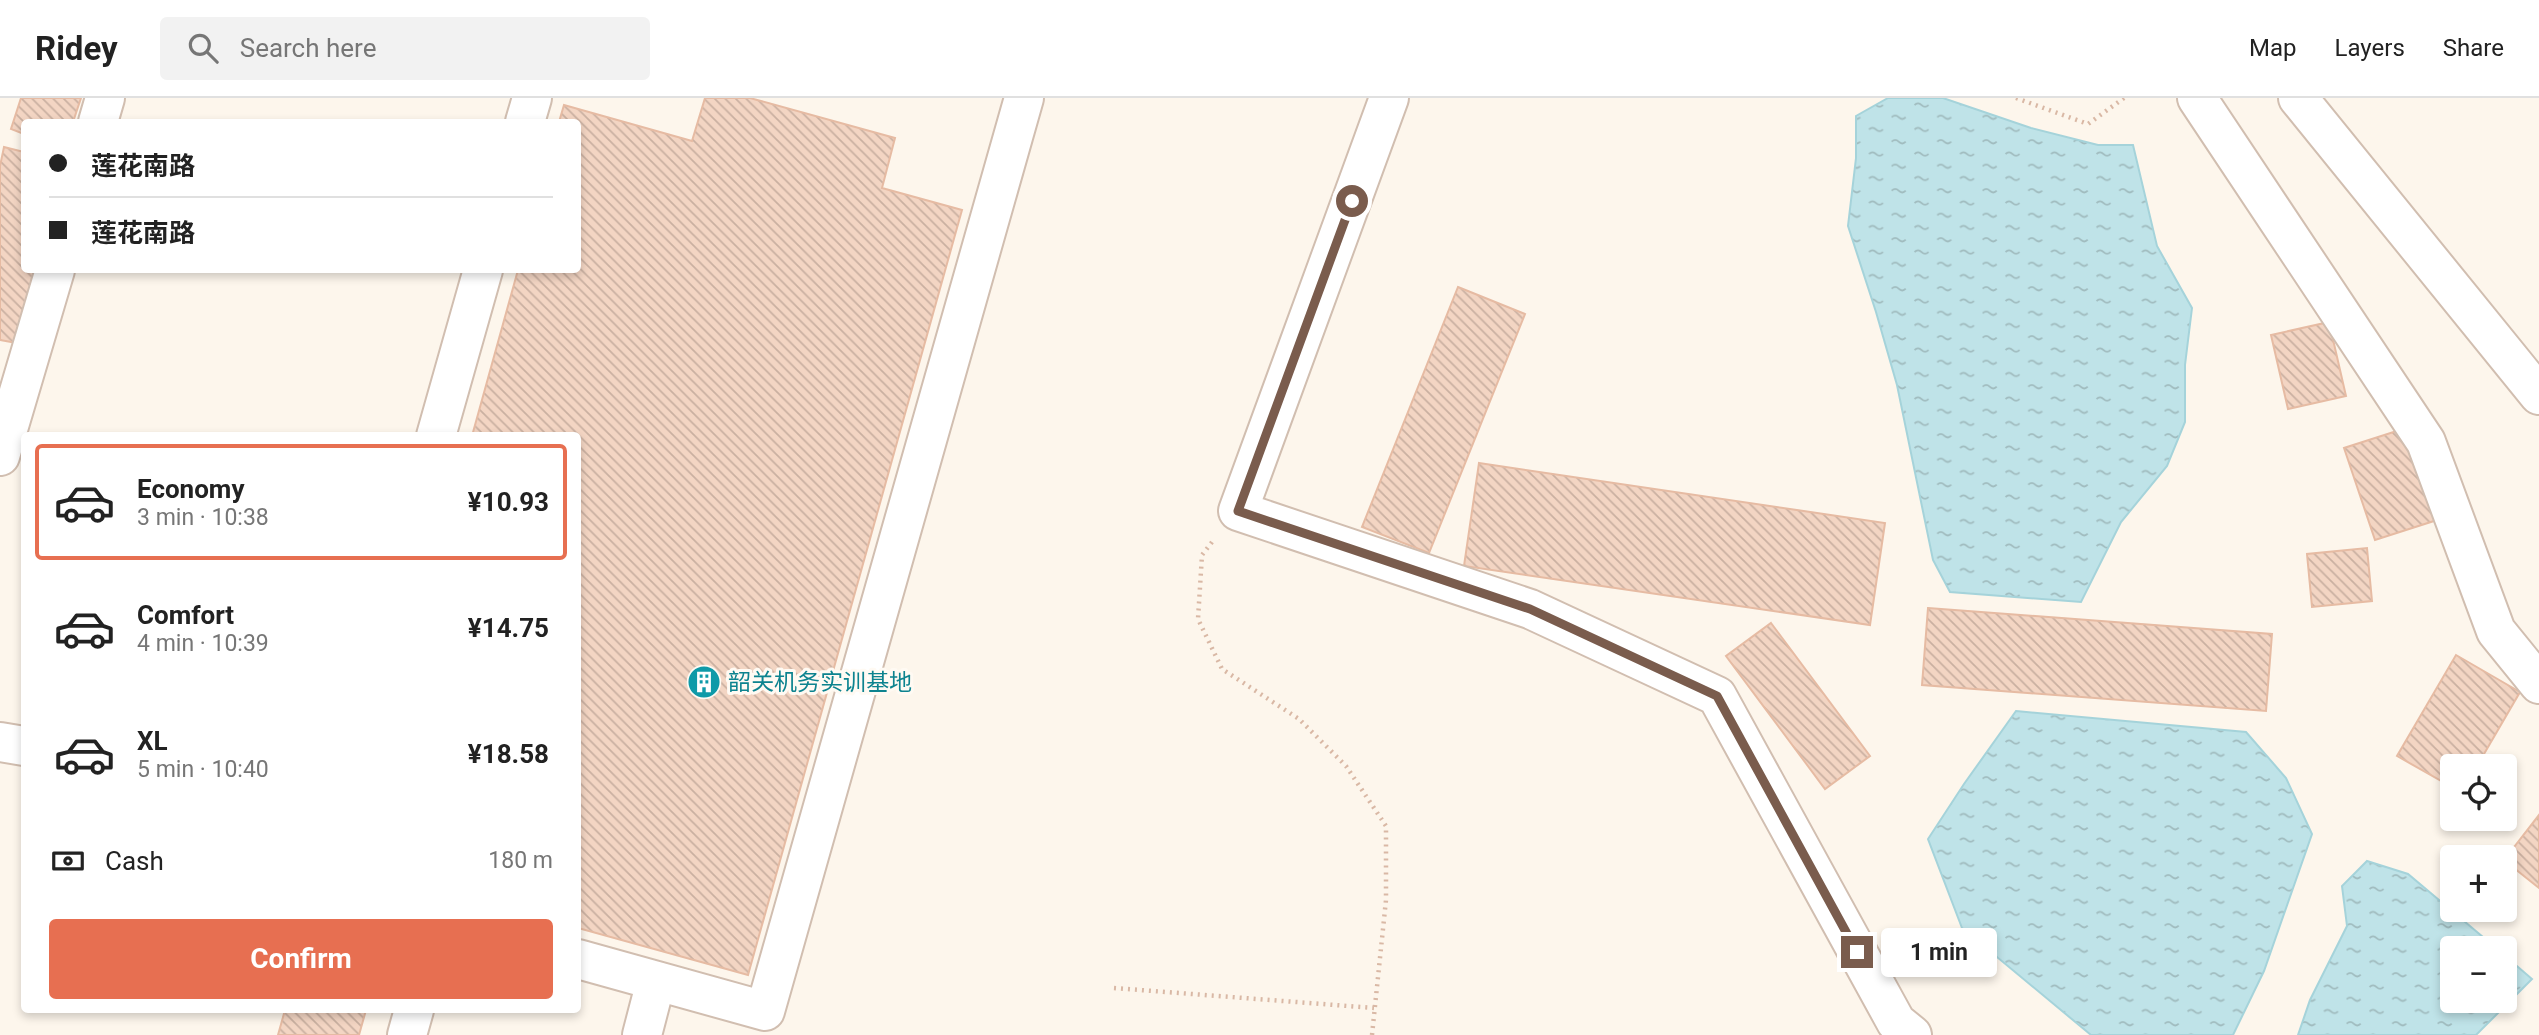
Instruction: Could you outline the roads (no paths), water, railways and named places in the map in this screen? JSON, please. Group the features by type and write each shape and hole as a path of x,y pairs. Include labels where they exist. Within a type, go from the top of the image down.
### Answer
{"street":[{"path":"99,119 105,98"},
{"path":"526,119 532,98"},
{"path":"581,960 765,1012 1024,98"},
{"path":"1389,98 1238,511 1530,609 1717,696 1896,1022 1912,1035"},
{"path":"2197,98 2426,442 2496,631 2539,684"},
{"path":"2298,98 2539,395"},
{"path":"0,456 54,273"},
{"path":"437,432 482,273"},
{"path":"0,742 21,746"},
{"path":"642,1035 656,981"},
{"path":"407,1035 413,1013"}],"water":[{"path":"1888,98 1943,98 2031,128 2098,145 2133,145 2157,246 2192,308 2185,365 2185,422 2167,466 2121,522 2081,602 1950,592 1933,560 1897,385 1848,226 1856,158 1856,116"},
{"path":"2016,711 2246,732 2286,778 2312,834 2264,971 2233,1035 2091,1035 1962,928 1928,839"},
{"path":"2367,861 2408,874 2440,901 2440,922 2465,922 2482,936 2440,936 2440,1013 2498,1013 2476,1035 2298,1035 2310,1000 2347,926 2342,886"},
{"path":"2517,966 2532,979 2517,994"}],"place":[{"name":"韶关机务实训基地","path":"704,682"}]}
